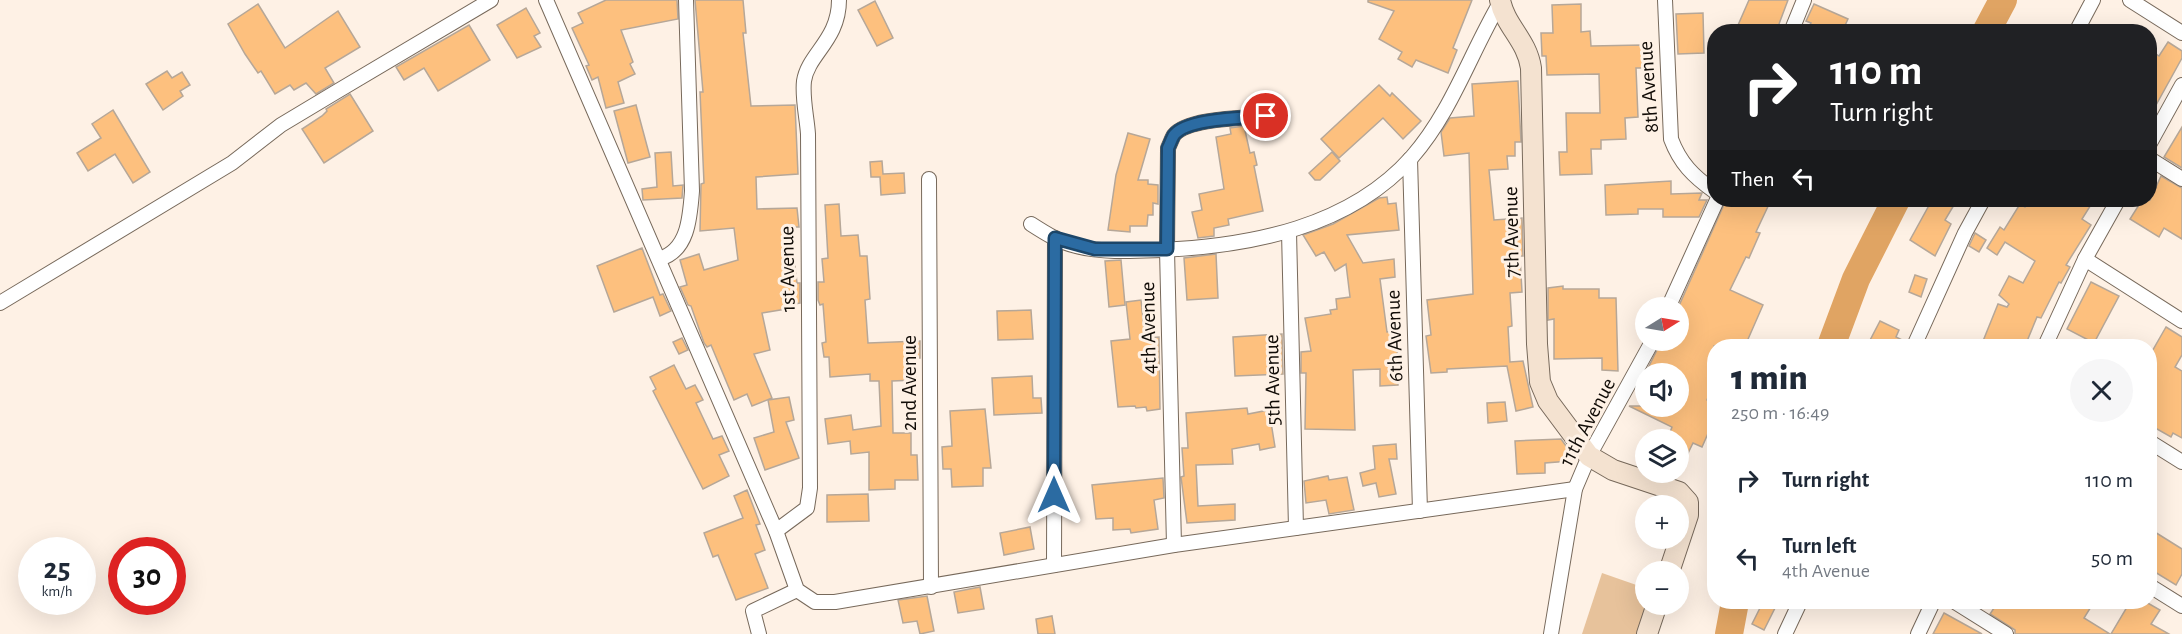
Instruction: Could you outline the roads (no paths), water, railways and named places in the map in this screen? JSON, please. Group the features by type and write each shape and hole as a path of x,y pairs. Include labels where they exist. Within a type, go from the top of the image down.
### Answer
{"street":[{"path":"0,303 232,163 281,125 491,0"},
{"path":"546,0 776,531 797,590 815,602 835,602 931,587 1174,545 1575,489"},
{"path":"659,259 672,255 681,243 689,220 692,192 686,0"},
{"name":"1st Avenue","path":"776,531 807,508 810,488 808,134 804,81 808,69 828,42 839,15 839,0"},
{"name":"8th Avenue","path":"1665,0 1671,139 1678,158 1693,177 1707,186"},
{"path":"1794,24 1804,0"},
{"path":"2080,24 2093,0"},
{"path":"2130,0 2182,33"},
{"path":"1031,224 1055,238 1095,249 1217,246 1289,232 1362,199 1410,159 1428,137 1464,77 1486,27 1500,2"},
{"name":"7th Avenue","path":"1500,2 1526,47 1532,69 1537,344 1540,382 1548,401 1589,456"},
{"path":"2157,130 2182,85"},
{"name":"4th Avenue","path":"1174,545 1167,249 1168,148 1175,134 1185,127 1204,122 1266,116"},
{"name":"6th Avenue","path":"1410,159 1420,511"},
{"path":"2157,163 2182,179"},
{"name":"2nd Avenue","path":"929,179 931,587"},
{"path":"1673,297 1714,207"},
{"path":"1917,339 1979,207"},
{"path":"2048,339 2085,259 2114,207"},
{"name":"5th Avenue","path":"1289,232 1296,528"},
{"path":"1054,565 1055,238"},
{"path":"2085,259 2182,321"},
{"name":"11th Avenue","path":"1551,634 1575,489 1589,456 1647,351"},
{"path":"2157,446 2182,462"},
{"path":"1589,456 1613,470 1679,492 1688,502 1688,515 1673,561"},
{"path":"759,634 753,611 797,590"},
{"path":"2157,590 2182,606"},
{"path":"1785,634 1797,609"},
{"path":"1918,634 1930,609"},
{"path":"1966,609 2006,634"},
{"path":"1647,634 1654,615"}],"waterway":[{"path":"1990,24 2003,0"},
{"path":"1834,339 1856,279 1892,207"},
{"path":"1729,634 1734,609"}]}
